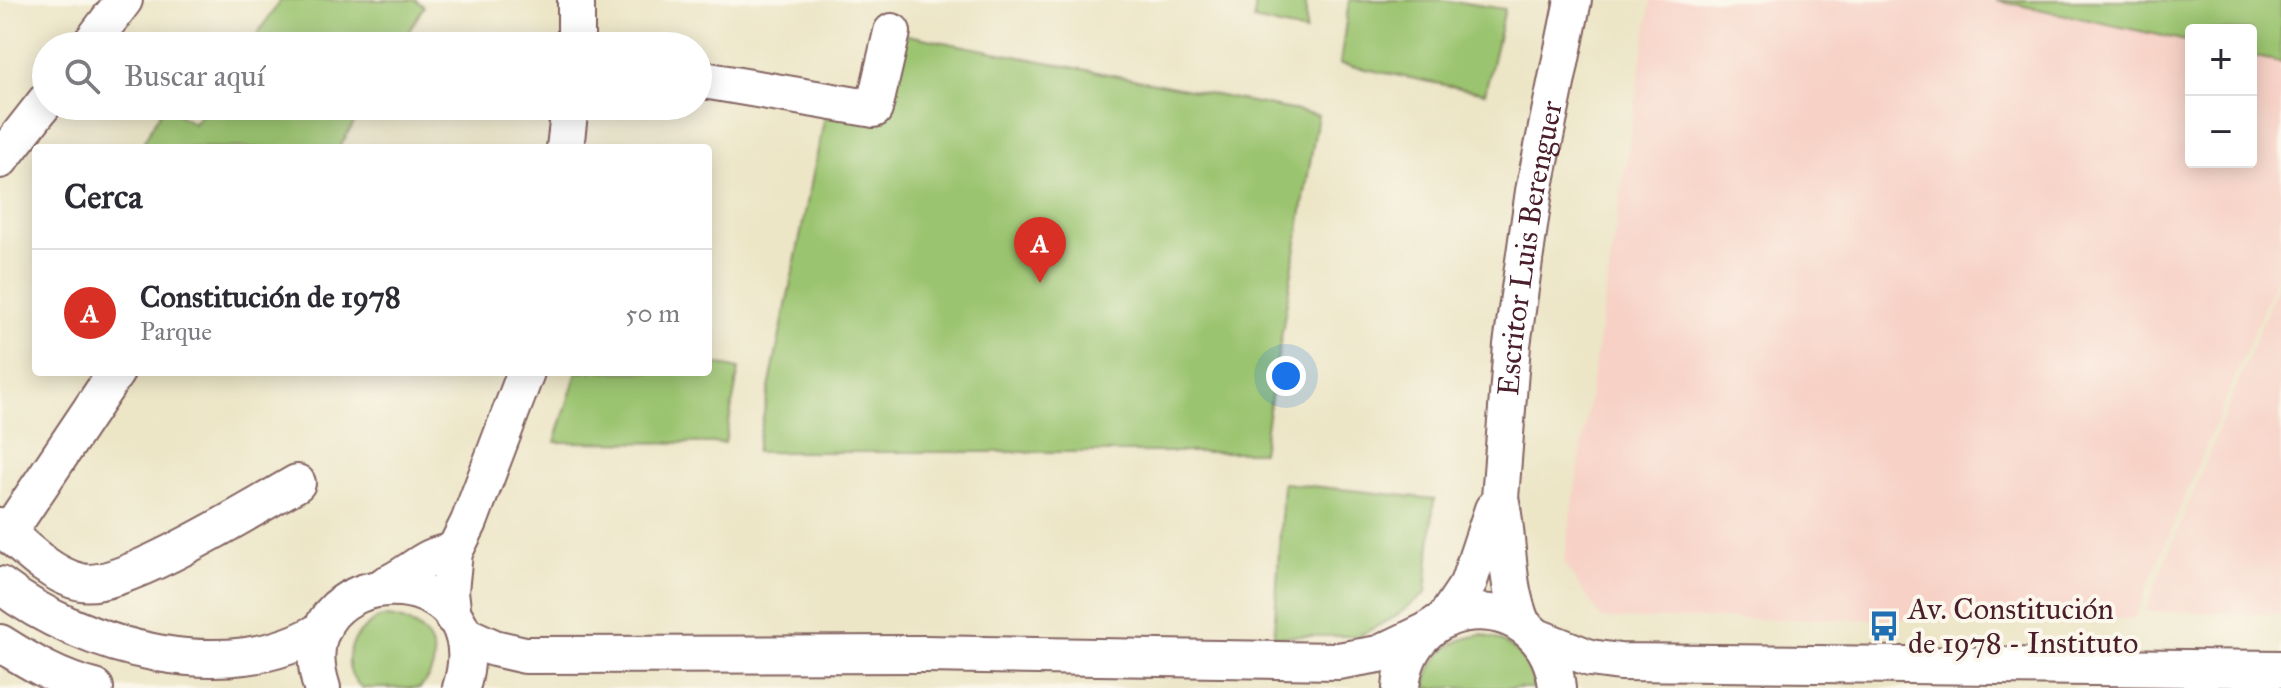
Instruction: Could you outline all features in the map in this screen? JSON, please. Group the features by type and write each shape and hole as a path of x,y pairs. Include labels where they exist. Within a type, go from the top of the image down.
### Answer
{"street":[{"path":"100,32 124,0"},
{"path":"576,0 576,32"},
{"name":"Escritor Luis Berenguer","path":"1557,688 1549,654 1529,630 1507,575 1505,518 1500,498 1512,345 1534,191 1573,0"},
{"path":"712,81 874,109 892,32"},
{"path":"0,160 32,119"},
{"path":"565,144 568,120"},
{"path":"113,376 4,530 54,570 82,583 116,577 153,562 297,483"},
{"path":"461,688 467,653 450,604 454,552 469,522 524,376"},
{"name":"Escritor Luis Berenguer","path":"1401,688 1405,665 1468,584 1489,517 1500,498"},
{"path":"0,585 67,627 113,647 165,659 226,662 273,655 303,644 323,629 348,599 401,579 435,553 454,552"},
{"path":"385,585 423,592 440,602 458,625 494,648 525,655 924,654 1338,661 1379,654 1463,613 1483,611 1503,615 1590,658 1620,662 2281,669"},
{"path":"322,688 317,667 323,629"},
{"path":"0,643 27,676 95,688"}],"shaded area":[{"path":"1651,0 1996,0 2185,41 2185,168 2257,168 2257,57 2281,62 2281,267 2134,619 1602,619 1564,563"},
{"path":"2281,276 2281,614 2145,611"}],"green space":[{"path":"281,0 415,0 424,6 408,32 259,32"},
{"path":"1256,0 1306,0 1306,32 1254,20"},
{"path":"1349,0 1444,0 1505,9 1485,93 1340,64"},
{"path":"1996,0 2281,0 2281,62 2257,57 2257,24 2185,24 2185,41"},
{"path":"892,32 1318,115 1262,452 756,452 828,101 874,109"},
{"path":"156,120 187,120 194,124 197,120 356,120 341,144 142,144"},
{"path":"712,363 739,369 725,443 555,442 576,376 712,376"},
{"path":"1283,483 1434,499 1426,593 1396,616 1359,636 1274,636"},
{"path":"381,617 409,623 428,639 434,662 420,688 362,688 354,678 349,658 351,648 362,630"},
{"path":"1482,635 1502,641 1517,652 1528,667 1534,688 1425,688 1432,667 1443,651 1460,640"}],"place":[{"name":"Constitución de 1978","path":"1040,283"},
{"name":"Av. Constitución de 1978 - Instituto","path":"1884,626"}]}
